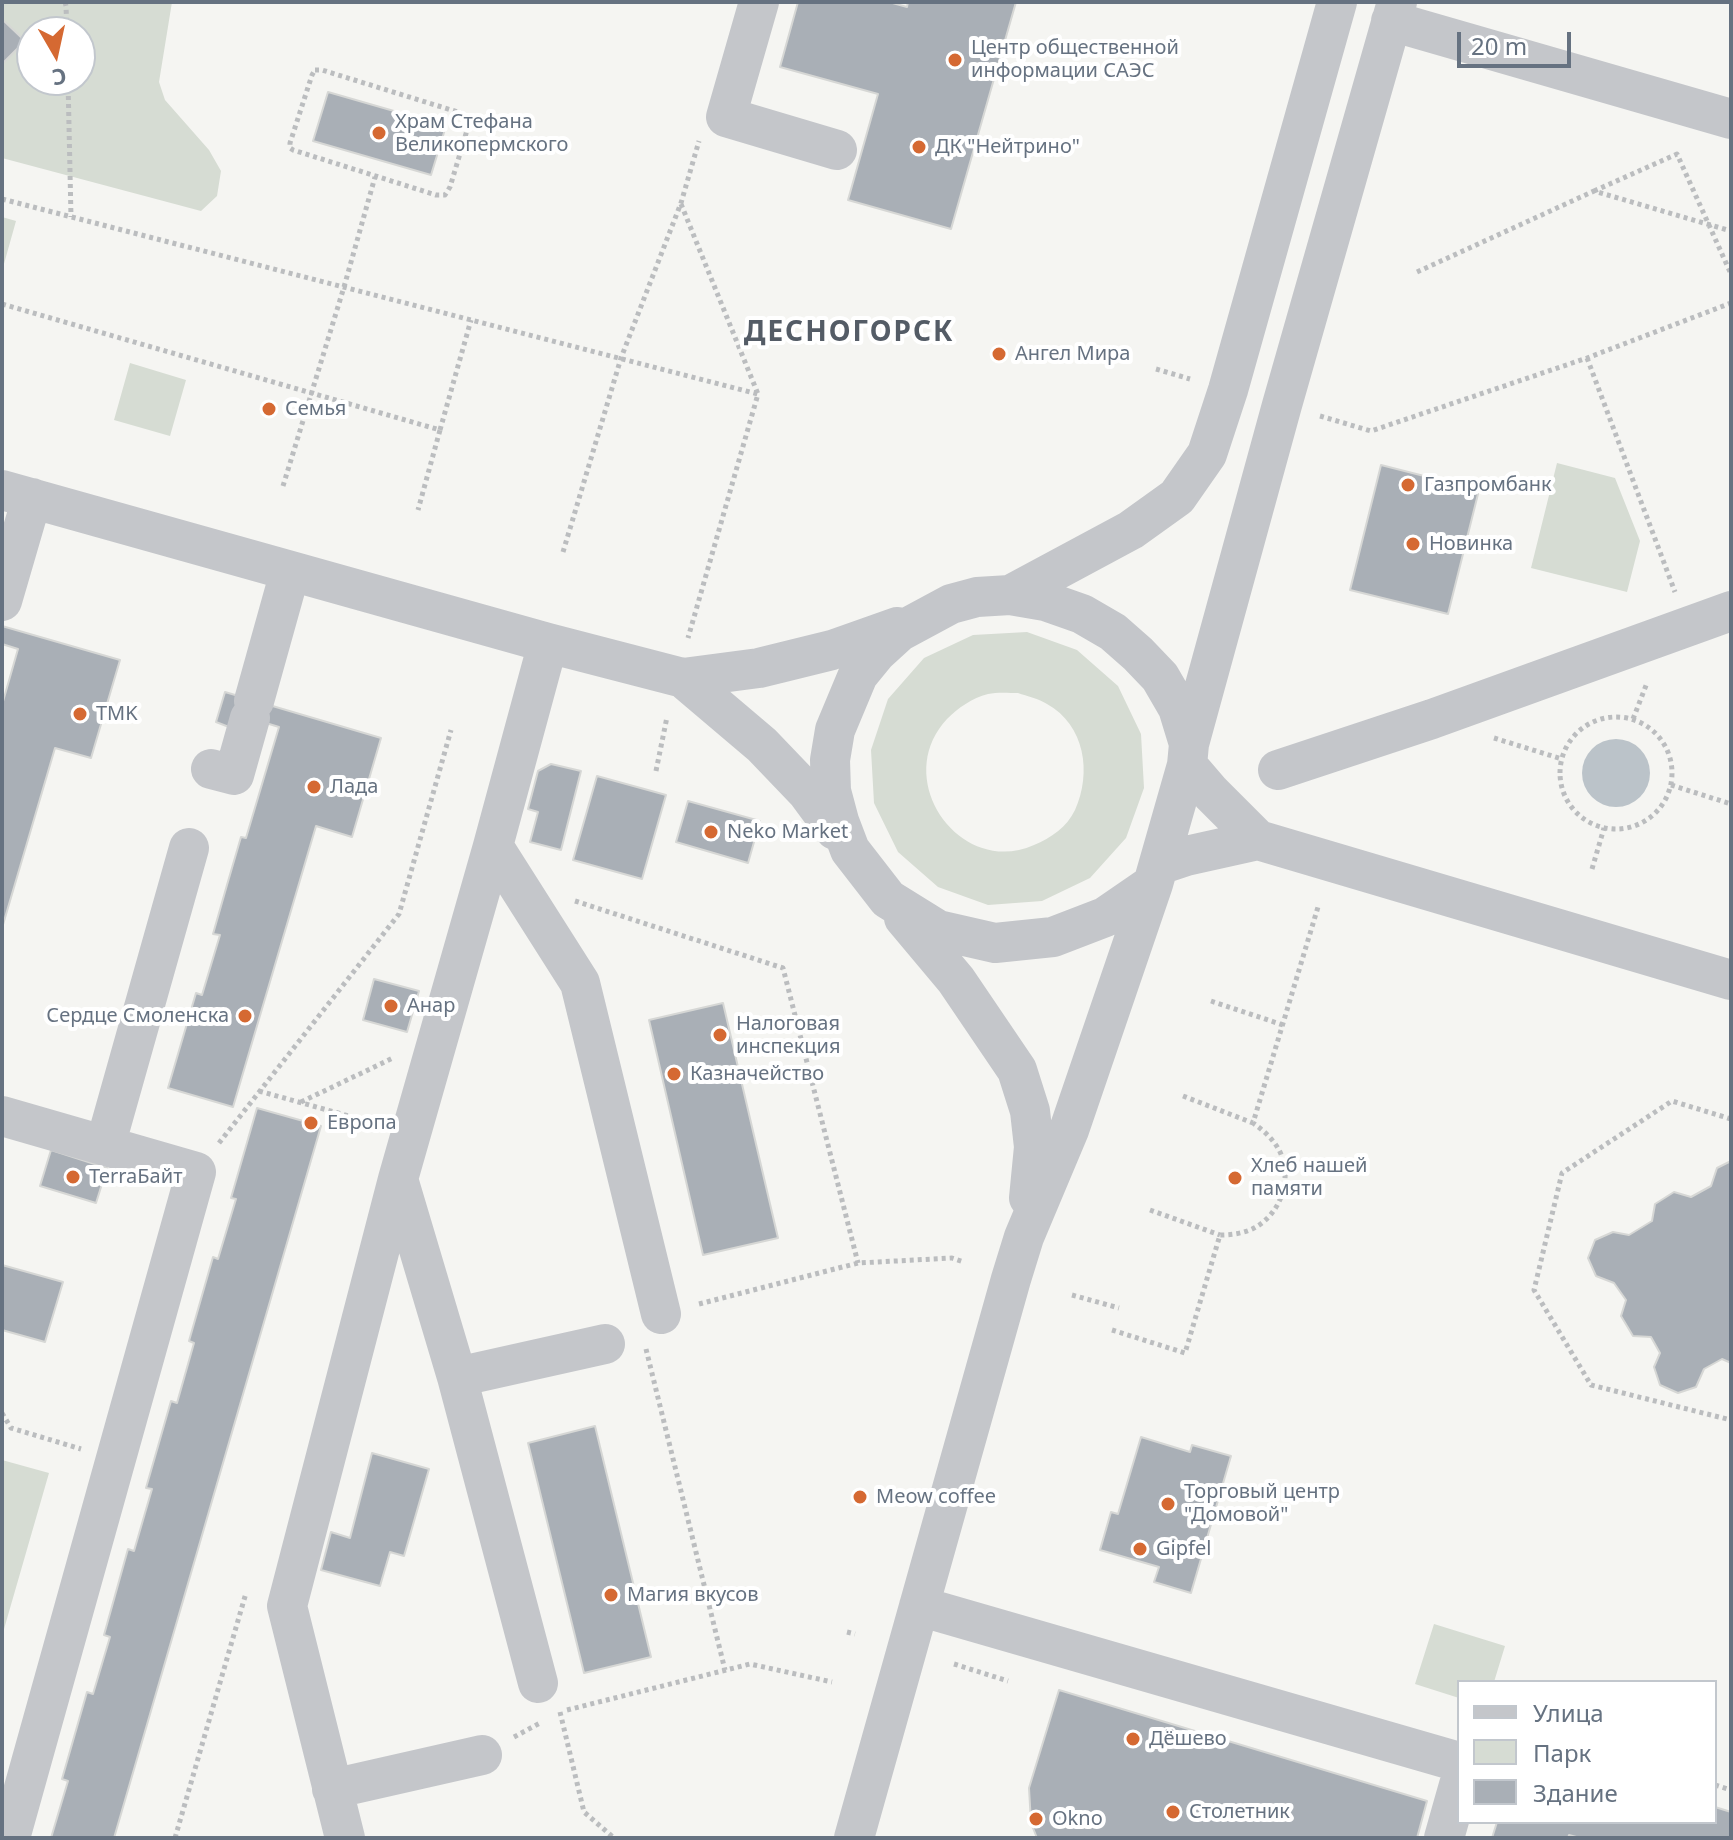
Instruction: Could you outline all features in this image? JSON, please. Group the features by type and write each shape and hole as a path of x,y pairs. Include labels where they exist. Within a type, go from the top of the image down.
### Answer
{"street":[{"path":"759,2 726,117 837,150"},
{"path":"1010,595 1131,530 1154,514 1177,497 1207,454 1228,390 1337,2"},
{"path":"854,1838 1024,1237 1069,1130 1156,874 1286,390 1394,12 1731,119"},
{"path":"2,601 17,494 548,643 680,674 759,668 832,650 977,597 1010,595 1045,601 1082,614 1113,632 1160,677 1178,708 1188,754 1211,793 1258,840 1731,980"},
{"path":"211,769 234,775 290,572"},
{"path":"1278,770 1432,719 1731,611"},
{"path":"850,850 831,791 830,760 835,730 858,675 899,632 923,617"},
{"path":"345,1838 287,1606 398,1179 548,643"},
{"path":"680,674 762,745 807,792 888,899 956,980 1017,1070 1030,1111 1034,1147 1024,1237"},
{"path":"888,899 938,930 995,943 1053,937 1105,917 1156,874 1186,856 1258,840"},
{"path":"493,846 580,983 661,1314"},
{"path":"105,1146 189,848"},
{"path":"2,1116 196,1172 10,1838"},
{"path":"398,1179 549,1697"},
{"path":"457,1377 605,1344"},
{"path":"919,1606 1457,1761"},
{"path":"332,1789 482,1755"},
{"path":"1444,1838 1457,1792"}],"path":[{"path":"315,70 461,113 468,118 468,127 445,195 375,177 290,148 315,70"},
{"path":"68,96 71,217"},
{"path":"563,552 621,358 681,203 702,131"},
{"path":"1417,272 1677,154 1731,274"},
{"path":"283,486 375,177"},
{"path":"1594,191 1731,231"},
{"path":"2,199 758,394"},
{"path":"656,771 758,394 681,203"},
{"path":"1317,415 1371,431 1587,358 1731,303"},
{"path":"2,304 440,430"},
{"path":"418,510 471,320"},
{"path":"1587,358 1687,626"},
{"path":"1156,369 1194,380"},
{"path":"1610,717 1633,719 1651,729 1665,745 1672,764 1671,785 1658,811 1647,821 1618,829 1604,828 1583,819 1568,802 1560,781 1562,759 1572,739 1589,724 1610,717"},
{"path":"196,1172 399,914 451,730"},
{"path":"1671,785 1731,804"},
{"path":"1592,869 1604,828"},
{"path":"516,883 783,968 858,1263"},
{"path":"1253,1123 1318,907"},
{"path":"1211,1001 1283,1025"},
{"path":"300,1103 439,1037"},
{"path":"259,1091 411,1133"},
{"path":"1150,1210 1220,1235 1232,1235 1256,1227 1273,1213 1283,1194 1285,1176 1280,1151 1265,1132 1253,1123 1183,1096"},
{"path":"1731,1119 1672,1101 1562,1173 1534,1290 1591,1385 1731,1420"},
{"path":"1112,1330 1185,1353 1220,1235"},
{"path":"725,1670 640,1326 661,1314 858,1263 952,1258 964,1262"},
{"path":"1072,1295 1119,1308"},
{"path":"2,1413 11,1428 116,1459"},
{"path":"847,1632 855,1634"},
{"path":"482,1755 549,1697 750,1664 832,1682"},
{"path":"954,1664 1008,1681"},
{"path":"549,1697 584,1812 614,1838"}],"green space":[{"path":"2,2 172,2 159,82 165,100 209,150 221,171 217,196 201,211 2,158"},
{"path":"2,217 16,221 2,271"},
{"path":"130,363 186,380 170,436 114,420"},
{"path":"1557,463 1615,478 1640,541 1627,592 1531,568"},
{"path":"1027,632 1077,650 1118,686 1141,734 1144,788 1126,838 1090,878 1042,901 988,905 938,887 898,852 874,803 871,750 888,699 924,658 973,635","holes":["992,693 1018,693 1047,704 1070,724 1082,751 1083,781 1075,810 1068,822 1034,845 1007,852 982,848 959,836 942,817 930,794 926,769 931,743 947,719 961,707"]},
{"path":"2,1460 49,1473 2,1636"},
{"path":"1434,1624 1505,1646 1495,1680 1457,1680 1457,1697 1415,1684"}],"shaded area":[{"path":"1616,739 1640,749 1650,773 1640,797 1616,807 1592,797 1582,773 1592,749"}],"building":[{"name":"ДК \"Нейтрино\"","path":"798,2 889,2 907,7 908,2 1016,2 951,229 848,200 878,94 780,67"},
{"path":"2,19 16,32 16,50 2,64"},
{"name":"Храм Стефана Великопермского","path":"328,92 446,126 431,175 313,141"},
{"name":"Новинка","path":"1381,465 1479,490 1448,614 1350,590"},
{"path":"2,626 120,660 91,758 55,748 2,928 2,705 18,649 2,644"},
{"path":"225,692 381,738 352,837 316,826 233,1107 168,1088 196,993 202,995 220,935 213,934 227,885 241,837 246,838 279,727 233,713 229,727 216,722"},
{"path":"551,764 581,771 561,850 530,842 538,812 528,809 538,771"},
{"path":"597,776 666,795 642,879 573,860"},
{"path":"688,801 760,821 748,863 676,842"},
{"name":"Анар","path":"374,979 419,991 407,1032 363,1020"},
{"path":"723,1003 778,1238 703,1255 649,1020"},
{"path":"257,1108 321,1126 114,1838 51,1838 68,1781 62,1779 87,1692 93,1694 110,1637 104,1635 128,1549 134,1551 152,1489 146,1488 171,1401 177,1403 194,1343 189,1341 213,1257 218,1259 236,1199 231,1198"},
{"name":"TerraБайт","path":"51,1150 107,1168 96,1203 40,1186"},
{"path":"1731,1161 1731,1363 1722,1359 1704,1369 1696,1387 1678,1393 1660,1385 1654,1367 1660,1353 1651,1337 1633,1336 1621,1316 1626,1300 1614,1283 1596,1276 1588,1258 1595,1240 1613,1232 1629,1235 1652,1221 1655,1204 1674,1192 1691,1197 1711,1186 1717,1168"},
{"path":"2,1265 63,1282 45,1342 2,1330"},
{"path":"595,1426 651,1657 584,1673 528,1443"},
{"path":"1141,1437 1190,1452 1192,1445 1231,1456 1191,1593 1154,1582 1159,1567 1100,1550 1111,1512 1118,1514"},
{"path":"372,1453 429,1469 404,1556 390,1552 380,1586 321,1570 331,1532 350,1538"},
{"name":"Дёшево","path":"1059,1690 1427,1801 1417,1838 1037,1838 1031,1823 1029,1788"},
{"path":"1717,1808 1731,1812 1731,1838 1580,1838 1569,1835 1568,1838 1492,1838 1496,1824 1717,1824"}],"place":[{"name":"Центр общественной информации САЭС","path":"955,60"},
{"name":"Храм Стефана Великопермского","path":"379,133"},
{"name":"ДК \"Нейтрино\"","path":"919,147"},
{"name":"Ангел Мира","path":"999,354"},
{"name":"Семья","path":"269,409"},
{"name":"Газпромбанк","path":"1408,485"},
{"name":"Новинка","path":"1413,544"},
{"name":"TMK","path":"80,714"},
{"name":"Лада","path":"314,787"},
{"name":"Neko Market","path":"711,832"},
{"name":"Анар","path":"391,1006"},
{"name":"Сердце Смоленска","path":"245,1016"},
{"name":"Налоговая инспекция","path":"720,1035"},
{"name":"Казначейство","path":"674,1074"},
{"name":"Европа","path":"311,1123"},
{"name":"TerraБайт","path":"73,1177"},
{"name":"Хлеб нашей памяти","path":"1235,1178"},
{"name":"Meow coffee","path":"860,1497"},
{"name":"Торговый центр \"Домовой\"","path":"1168,1504"},
{"name":"Gipfel","path":"1140,1549"},
{"name":"Магия вкусов","path":"611,1595"},
{"name":"Дёшево","path":"1133,1739"},
{"name":"Столетник","path":"1173,1812"},
{"name":"Okno","path":"1036,1819"}],"district":[{"name":"ДЕСНОГОРСК","path":"849,333"}]}
